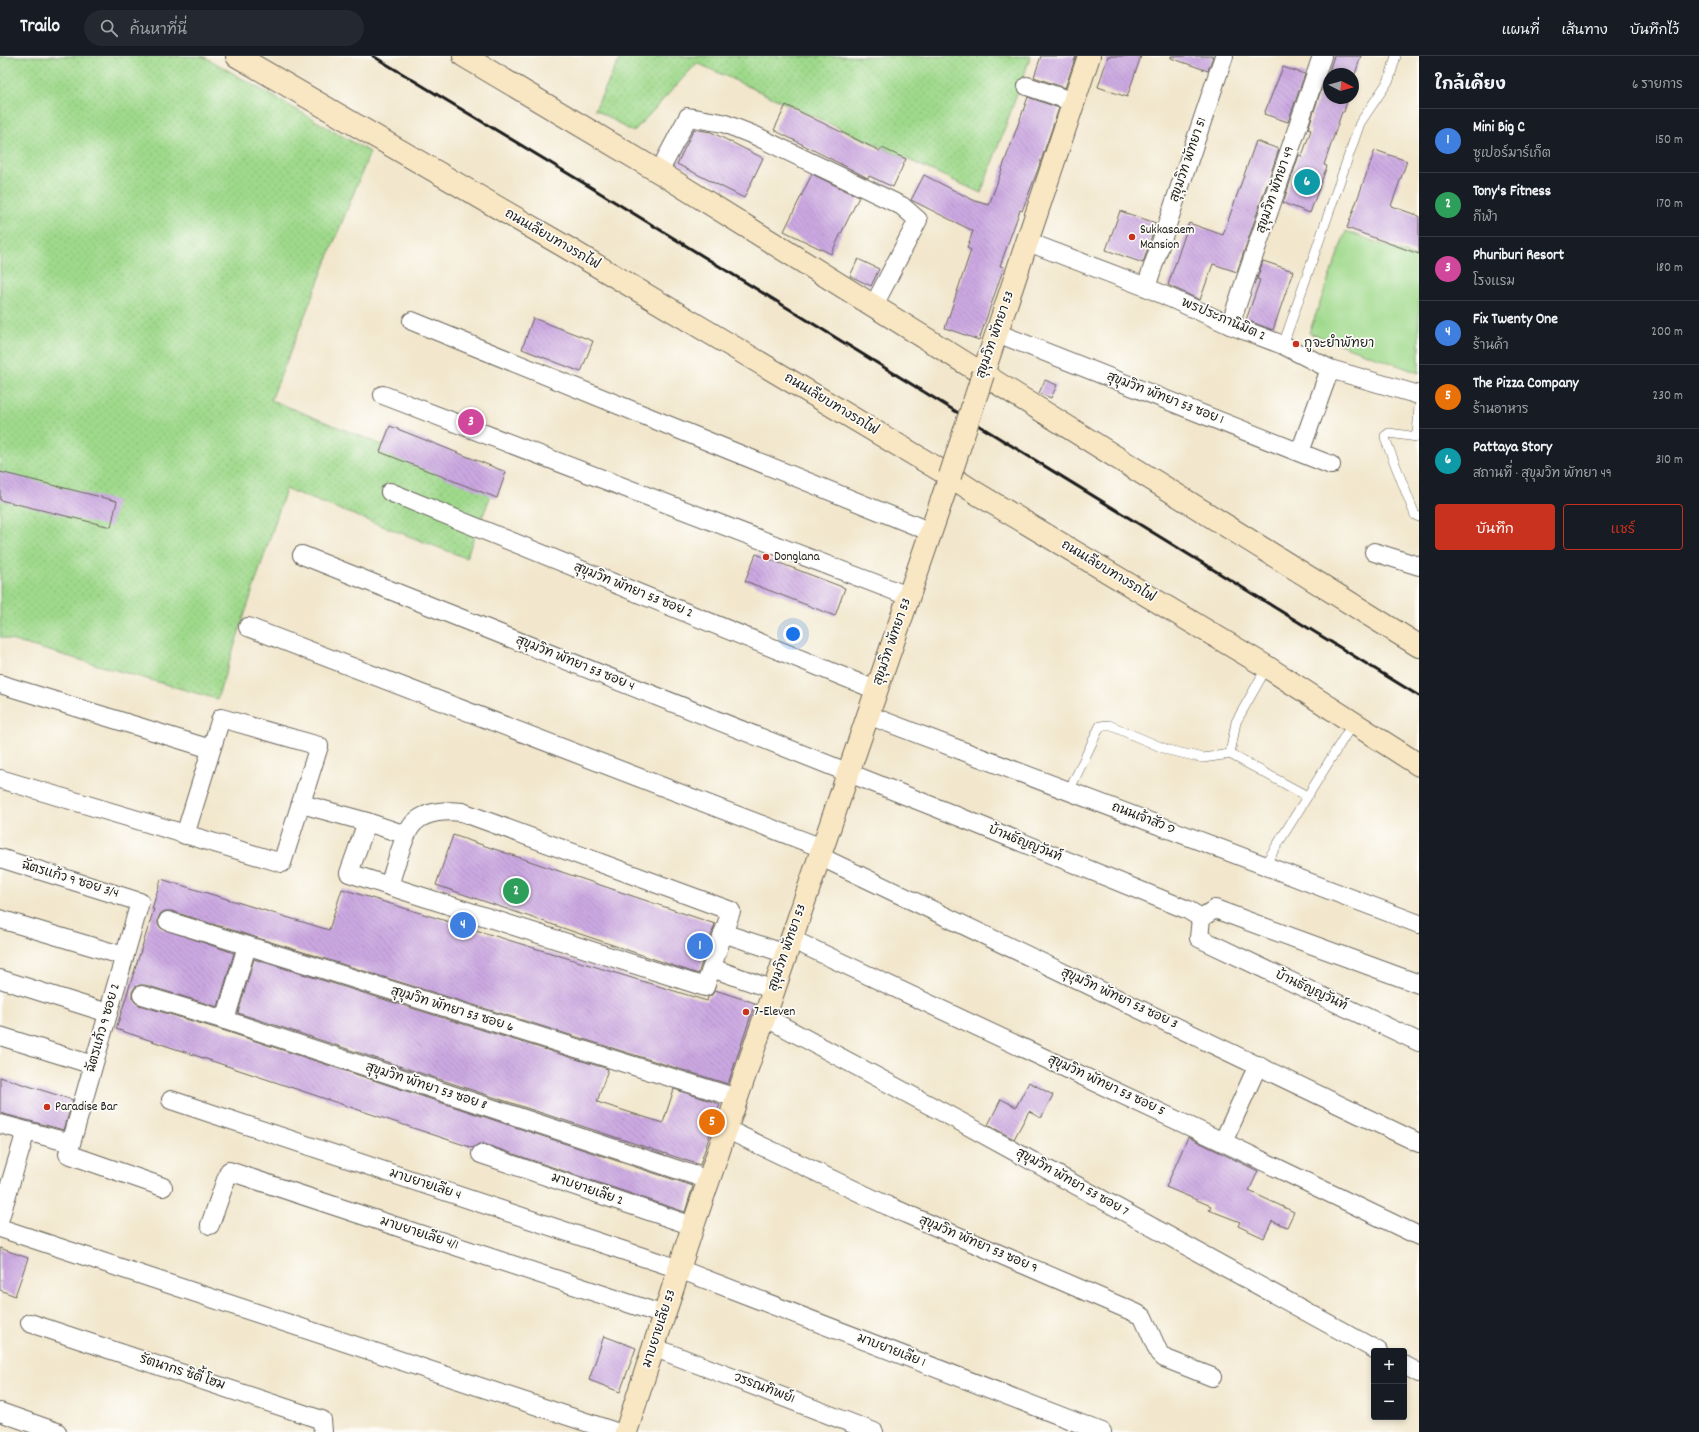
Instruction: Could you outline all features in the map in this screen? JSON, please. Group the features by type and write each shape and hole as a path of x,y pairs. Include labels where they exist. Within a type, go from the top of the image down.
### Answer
{"street":[{"name":"ถนนเลียบทางรถไฟ","path":"237,56 564,246 950,476 1267,667 1419,765"},
{"path":"464,56 659,172 873,307 1419,646"},
{"name":"สุขุมวิท พัทยา 53","path":"693,1226 950,476 982,374 1028,242 1089,56"},
{"name":"สุขุมวิท พัทยา 51","path":"1146,286 1224,56"},
{"name":"สุขุมวิท พัทยา 49","path":"1230,325 1322,56"},
{"path":"1027,86 1074,102"},
{"path":"659,172 688,117 723,123 756,136 902,206 918,220 873,307"},
{"name":"พรประภานิมิต 2","path":"1028,242 1146,286 1230,325 1283,345 1330,369 1419,395"},
{"path":"412,321 930,532"},
{"name":"สุขุมวิท พัทยา 53 ซอย 1","path":"997,333 1331,465"},
{"path":"1300,452 1330,369"},
{"path":"383,394 908,596"},
{"name":"สุขุมวิท พัทยา 53 ซอย 2","path":"390,492 876,690"},
{"path":"1374,552 1419,566"},
{"name":"สุขุมวิท พัทยา 53 ซอย 4","path":"302,555 848,773"},
{"name":"สุขุมวิท พัทยา 53 ซอย 3","path":"248,627 821,852 1419,1143"},
{"path":"0,684 211,749"},
{"name":"ถนนเจ้าสัว ๑","path":"868,714 1419,924"},
{"path":"0,779 185,835 282,863 302,804 319,746 222,718 185,835"},
{"name":"บ้านธัญญวันท์","path":"848,773 1180,907 1201,918 1199,938 1419,1042"},
{"path":"302,804 367,822 406,835"},
{"path":"367,822 349,873 389,886 705,987 731,911 462,812 447,810 430,814 414,822 406,835 389,886"},
{"name":"ฉัตรแก้ว 9 ซอย 3/4","path":"0,858 140,902"},
{"name":"ฉัตรแก้ว 9 ซอย 2","path":"69,1149 140,902"},
{"path":"1201,918 1215,909 1419,984"},
{"path":"0,919 124,956"},
{"name":"สุขุมวิท พัทยา 53 ซอย 6","path":"168,921 737,1098"},
{"name":"สุขุมวิท พัทยา 53 ซอย 5","path":"723,933 789,946 1223,1142 1419,1236"},
{"path":"225,1020 247,946"},
{"path":"712,968 774,990"},
{"path":"0,979 108,1013"},
{"name":"สุขุมวิท พัทยา 53 ซอย 8","path":"142,995 225,1020 709,1180"},
{"name":"สุขุมวิท พัทยา 53 ซอย 7","path":"765,1017 961,1122 1373,1348"},
{"path":"0,1036 93,1065"},
{"path":"1223,1142 1258,1065"},
{"name":"มาบยายเลีย 4","path":"171,1100 679,1270"},
{"path":"0,1124 26,1131 163,1187"},
{"name":"สุขุมวิท พัทยา 53 ซอย 9","path":"726,1129 888,1206 1136,1313 1143,1317 1160,1353 1164,1358 1212,1377"},
{"path":"0,1218 26,1131"},
{"name":"มาบยายเลีย 2","path":"481,1154 693,1226"},
{"name":"มาบยายเลีย 4/1","path":"210,1225 229,1171 664,1315"},
{"name":"มาบยายเลีย 53","path":"626,1432 693,1226"},
{"path":"0,1228 616,1432"},
{"name":"มาบยายเลีย 1","path":"679,1270 1102,1432"},
{"name":"รัตนากร ซิตี้ โฮม","path":"30,1323 322,1420 323,1432"},
{"name":"วรรณทิพย์1","path":"653,1349 666,1352 874,1432"},
{"path":"1407,1367 1419,1373"},
{"path":"0,1412 57,1432"}],"lane":[{"path":"1283,345 1360,123 1388,80 1396,56"},
{"path":"1419,406 1418,437 1389,433 1385,436 1415,515 1419,517"},
{"path":"1230,754 1236,722 1246,701 1267,667"},
{"path":"1264,866 1353,723"},
{"path":"1069,791 1100,726 1109,725 1168,750 1203,758 1230,754 1307,796"}],"green space":[{"path":"0,56 203,56 370,152 271,400 493,490 466,558 286,489 217,699 0,637"},
{"path":"621,56 1031,56 981,193 697,63 633,132 595,109"},
{"path":"1346,231 1419,258 1419,373 1309,333"}],"building":[{"path":"1041,56 1076,56 1065,88 1034,77"},
{"path":"1108,56 1141,56 1127,97 1098,87"},
{"path":"1171,56 1213,56 1208,71 1171,58"},
{"path":"1334,56 1361,56 1357,68 1330,68"},
{"path":"1283,67 1305,74 1288,122 1264,114"},
{"path":"1323,84 1323,104 1346,104 1344,112 1342,112 1324,165 1327,166 1310,213 1283,203 1299,155 1302,156 1311,130 1308,129"},
{"path":"1028,97 1059,108 1037,172 1022,211 1020,210 1000,266 1004,267 979,340 945,328 971,250 967,248 973,231 911,200 924,175 975,201 989,205"},
{"path":"786,105 880,151 882,148 906,159 893,187 869,176 868,178 774,130"},
{"path":"694,129 711,132 763,158 744,198 677,164"},
{"path":"1256,141 1279,149 1237,272 1213,264 1200,300 1168,285 1189,223 1223,235"},
{"path":"1375,150 1407,161 1391,206 1419,216 1419,254 1347,228"},
{"path":"812,174 859,197 831,254 784,231"},
{"name":"Sukkasaem Mansion","path":"1120,211 1156,223 1143,263 1106,250"},
{"path":"858,259 879,269 871,286 850,276"},
{"path":"1263,261 1293,271 1273,330 1246,320 1260,280 1257,279"},
{"path":"533,318 593,341 581,372 522,349"},
{"path":"1045,380 1057,385 1051,398 1039,393"},
{"path":"390,426 506,472 497,498 380,452"},
{"path":"0,472 117,501 111,527 0,500"},
{"path":"756,554 845,588 835,616 745,581"},
{"path":"453,835 715,924 698,974 436,885"},
{"path":"161,879 329,930 342,889 707,1001 708,997 712,995 715,990 755,1003 728,1084 171,911 161,913 158,918 158,924 161,928 234,953 218,1007 145,985 135,987 132,992 132,998 139,1005 222,1030 693,1186 685,1212 484,1144 479,1144 473,1148 116,1029 154,909 152,909"},
{"path":"254,959 608,1069 597,1102 663,1123 674,1089 720,1104 700,1165 238,1013"},
{"path":"0,1077 73,1100 64,1130 0,1113"},
{"path":"1029,1082 1053,1095 1041,1118 1029,1111 1014,1139 988,1125 1001,1099 1016,1107"},
{"path":"1188,1137 1258,1171 1249,1191 1294,1212 1287,1227 1272,1221 1264,1238 1238,1226 1240,1222 1209,1210 1211,1206 1166,1187"},
{"path":"0,1248 28,1258 15,1296 0,1290"},
{"path":"604,1336 636,1348 620,1392 589,1380"}],"railway":[{"path":"373,56 592,188 1419,696"}],"place":[{"name":"Pattaya Story","path":"1307,182"},
{"name":"Sukkasaem Mansion","path":"1132,237"},
{"name":"กูจะยำพัทยา","path":"1296,344"},
{"name":"Phuriburi Resort","path":"471,422"},
{"name":"Donglana","path":"766,557"},
{"name":"Tony's Fitness","path":"516,891"},
{"name":"Fix Twenty One","path":"463,925"},
{"name":"Mini Big C","path":"700,946"},
{"name":"7-Eleven","path":"746,1012"},
{"name":"Paradise Bar","path":"47,1107"},
{"name":"The Pizza Company","path":"712,1122"}]}
